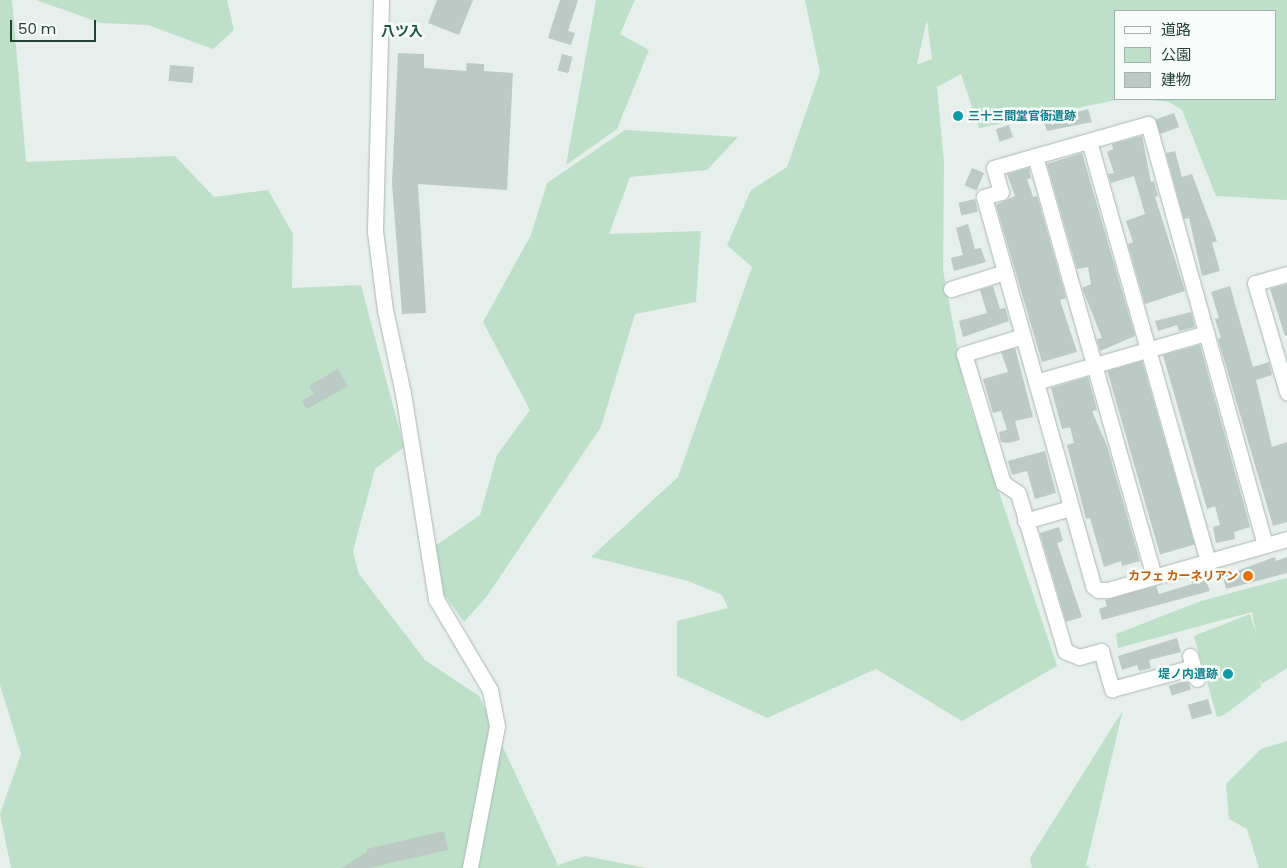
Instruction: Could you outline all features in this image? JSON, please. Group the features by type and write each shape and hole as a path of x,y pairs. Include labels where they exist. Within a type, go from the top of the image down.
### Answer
{"street":[{"path":"381,0 376,231 385,310 403,392 436,599 490,690 497,726 470,868"},
{"path":"1266,545 1148,124 994,168 1001,192 984,198 1070,508 1098,590 1154,576 1266,545 1287,539"},
{"path":"1089,141 1208,561"},
{"path":"1035,156 1154,576"},
{"path":"951,289 1005,272"},
{"path":"1287,274 1255,282 1287,392"},
{"path":"1036,382 1206,333"},
{"path":"1023,336 964,354 1003,484 1018,493 1065,651 1079,657 1101,651 1112,689 1193,667"},
{"path":"1026,521 1070,508"}],"green space":[{"path":"0,0 12,0 26,162 175,156 214,197 268,190 293,234 292,288 361,285 404,447 375,469 353,551 359,574 425,660 479,696 558,865 585,856 646,868 11,868 0,814 21,754 0,685"},
{"path":"36,0 227,0 234,30 213,49 148,25 101,23"},
{"path":"596,0 635,0 620,34 649,50 617,129 566,165"},
{"path":"805,0 1287,0 1287,200 1216,196 1182,110 1169,102 1151,100 1277,100 1277,10 1114,10 1114,100 1116,100 979,128 961,74 937,87 944,163 943,270 966,393 1057,666 962,721 876,669 767,718 677,676 677,621 728,608 722,595 688,581 591,557 678,477 752,267 727,245 751,190 787,167 820,72","holes":["927,20 932,59 917,63"]},
{"path":"625,130 738,137 707,170 630,177 609,234 701,231 696,302 635,314 601,427 487,596 464,622 438,586 432,548 480,515 497,455 530,410 483,322 531,235 547,183"},
{"path":"1287,578 1287,668 1262,684 1260,677 1261,687 1224,715 1217,717 1194,636 1250,614 1256,633 1252,612 1118,648 1116,634 1201,601"},
{"path":"1123,710 1086,865 1090,868 1032,868 1030,858"},
{"path":"1287,741 1287,868 1259,868 1247,829 1229,819 1226,784 1261,749"}],"building":[{"path":"437,0 473,0 459,35 428,23"},
{"path":"560,0 578,0 568,31 575,33 571,45 548,38"},
{"path":"398,53 424,54 424,68 466,71 467,63 484,64 484,71 513,73 507,190 418,184 426,313 402,314 392,183"},
{"path":"562,54 573,57 568,73 558,70"},
{"path":"170,65 194,67 193,83 169,81"},
{"path":"1088,109 1092,122 1047,131 1044,122"},
{"path":"1174,113 1179,127 1160,134 1155,120"},
{"path":"1009,125 1013,137 1000,142 996,129"},
{"path":"1142,136 1151,182 1154,181 1158,196 1155,197 1185,291 1145,304 1128,244 1133,242 1126,221 1145,214 1134,176 1111,183 1108,174 1114,173 1107,152 1113,149 1112,144"},
{"path":"1175,151 1182,177 1192,174 1217,241 1212,243 1220,271 1202,276 1189,218 1184,219 1166,153"},
{"path":"1082,153 1135,336 1100,351 1097,339 1102,338 1082,288 1091,284 1088,267 1077,269 1047,164"},
{"path":"972,168 984,173 977,191 965,185"},
{"path":"1029,168 1031,178 1027,179 1033,197 1037,196 1066,298 1060,300 1077,352 1042,362 996,205 1015,196 1007,174"},
{"path":"975,199 978,212 961,215 958,203"},
{"path":"968,224 975,249 981,248 986,262 954,271 951,258 963,255 956,228"},
{"path":"1287,284 1287,335 1285,336 1270,289"},
{"path":"993,286 1000,309 1005,308 1009,321 963,337 959,321 987,313 980,290"},
{"path":"1230,286 1253,367 1269,362 1272,375 1256,380 1272,447 1287,442 1287,522 1273,526 1218,339 1221,338 1215,319 1219,318 1211,292"},
{"path":"1191,312 1195,327 1179,331 1177,325 1158,331 1155,321"},
{"path":"1200,345 1250,527 1234,532 1235,539 1216,543 1213,527 1220,525 1215,506 1207,509 1163,355"},
{"path":"1015,348 1033,417 1015,421 1020,440 1009,443 1001,442 999,432 1007,430 1001,411 993,413 983,379 1008,372 1001,352"},
{"path":"1142,361 1195,545 1160,555 1107,371"},
{"path":"338,369 348,386 307,409 302,401 314,394 309,386"},
{"path":"1088,377 1097,410 1092,411 1107,446 1140,561 1122,566 1121,561 1104,567 1090,518 1086,519 1067,445 1074,443 1070,427 1062,429 1051,388"},
{"path":"1045,451 1056,493 1035,499 1027,471 1012,475 1008,461"},
{"path":"1059,527 1063,541 1057,543 1082,617 1066,622 1040,533"},
{"path":"1275,557 1276,561 1287,557 1287,573 1226,589 1223,576"},
{"path":"1203,573 1210,591 1102,620 1099,609 1107,606 1105,600 1156,586 1159,594 1192,584 1190,576"},
{"path":"1177,638 1181,652 1149,660 1151,668 1139,671 1137,665 1122,670 1118,656"},
{"path":"1188,680 1191,690 1172,695 1169,686"},
{"path":"1208,699 1212,713 1192,719 1188,705"},
{"path":"444,831 448,850 368,868 341,868 367,852 367,849"}],"place":[{"name":"三十三間堂官衙遺跡","path":"958,116"},
{"name":"カフェ カーネリアン","path":"1248,576"},
{"name":"堤ノ内遺跡","path":"1228,674"}],"district":[{"name":"八ツ入","path":"402,31"}]}
